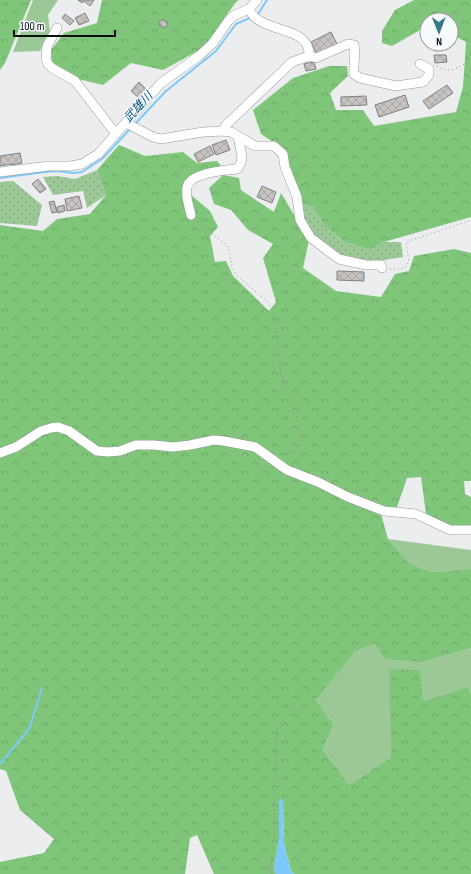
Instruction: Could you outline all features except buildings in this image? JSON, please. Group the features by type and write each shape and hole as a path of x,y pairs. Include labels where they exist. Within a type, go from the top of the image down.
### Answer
{"street":[{"path":"253,14 257,0"},
{"path":"0,172 82,164 98,154 161,83 199,56 213,43 229,20 235,16 253,14 274,28 297,35 305,40 309,50 309,56"},
{"path":"58,28 47,46 46,59 48,64 52,68 75,81 116,134"},
{"path":"223,131 226,125 292,62 309,56 316,58 348,44 354,45 354,74 360,78 396,86 423,82 430,75 429,69 420,64"},
{"path":"126,123 160,139 203,132 223,131 232,132 255,146 274,146 283,154 285,166 297,197 300,220 311,238 339,259 366,265 381,265 382,268"},
{"path":"191,215 187,198 188,183 194,178 203,174 238,169 241,164 242,157 238,136"},
{"path":"0,453 16,447 42,431 58,427 69,431 98,451 103,452 120,451 136,445 173,447 214,440 224,440 255,447 287,470 384,511 416,514 450,530 471,530"}],"path":[{"path":"435,65 449,70 456,69 471,60"},
{"path":"191,215 199,218 216,238 227,245 232,268 237,276 268,302 275,318 281,375 299,424 301,444 298,449 293,452 275,456 267,455"},
{"path":"382,268 405,268 409,261 406,242 471,220"},
{"path":"272,874 270,868 274,839 276,734 278,726 291,711 322,699"}],"green space":[{"path":"0,0 31,0 5,63 0,70"},
{"path":"33,0 58,0 48,15 50,33 40,51 13,52"},
{"path":"102,0 239,0 203,48 163,70 131,63 103,85 78,79 52,63 51,50 64,33 97,23"},
{"path":"414,0 471,0 471,217 384,242 370,250 345,242 324,226 314,207 301,204 285,150 261,134 253,110 293,78 329,66 347,66 348,76 330,93 336,110 363,110 374,126 456,112 463,87 466,42 459,38 459,12 419,12 419,31 392,46 382,43 382,31 395,10"},
{"path":"119,145 145,156 183,152 197,163 217,161 222,167 196,173 183,184 183,196 191,195 210,211 218,227 210,236 215,262 226,261 233,276 269,311 276,302 263,258 273,244 248,230 231,210 214,204 209,188 223,175 239,178 241,190 274,212 281,193 309,240 303,268 336,291 381,297 395,274 409,271 414,256 454,249 471,253 471,481 464,481 465,494 471,497 471,527 452,527 426,514 421,477 407,478 396,510 381,514 388,539 408,563 431,572 471,569 471,648 423,662 385,659 375,644 355,651 316,700 334,724 323,749 349,785 391,757 389,669 420,670 423,701 467,687 471,694 471,874 294,874 291,871 284,843 283,802 279,802 279,839 274,868 276,874 214,874 197,835 190,838 185,874 0,874 0,862 44,853 54,839 20,810 6,771 0,769 0,225 43,231 57,219 90,214 106,195 97,170"},
{"path":"97,170 106,195 87,208 83,191 53,195 43,177 57,176 75,179"},
{"path":"13,181 42,205 37,226 0,223 0,182"},
{"path":"301,204 314,207 324,226 345,242 370,250 384,242 401,242 403,257 365,263 340,255 313,236 303,220"},
{"path":"388,539 471,550 471,569 431,572 407,563"},
{"path":"375,644 423,662 471,648 471,694 467,687 423,701 390,669 391,757 349,785 323,749 334,724 316,700 354,651"}],"water":[{"path":"281,797 283,802 284,843 291,871 294,874 276,874 274,868 279,839 279,802"}],"waterway":[{"name":"武雄川","path":"256,15 267,0"},
{"name":"武雄川","path":"134,125 166,91 216,51 236,24 252,17"},
{"name":"武雄川","path":"0,178 44,172 82,172 102,159 131,128"},
{"path":"0,764 29,729 42,688"}]}
